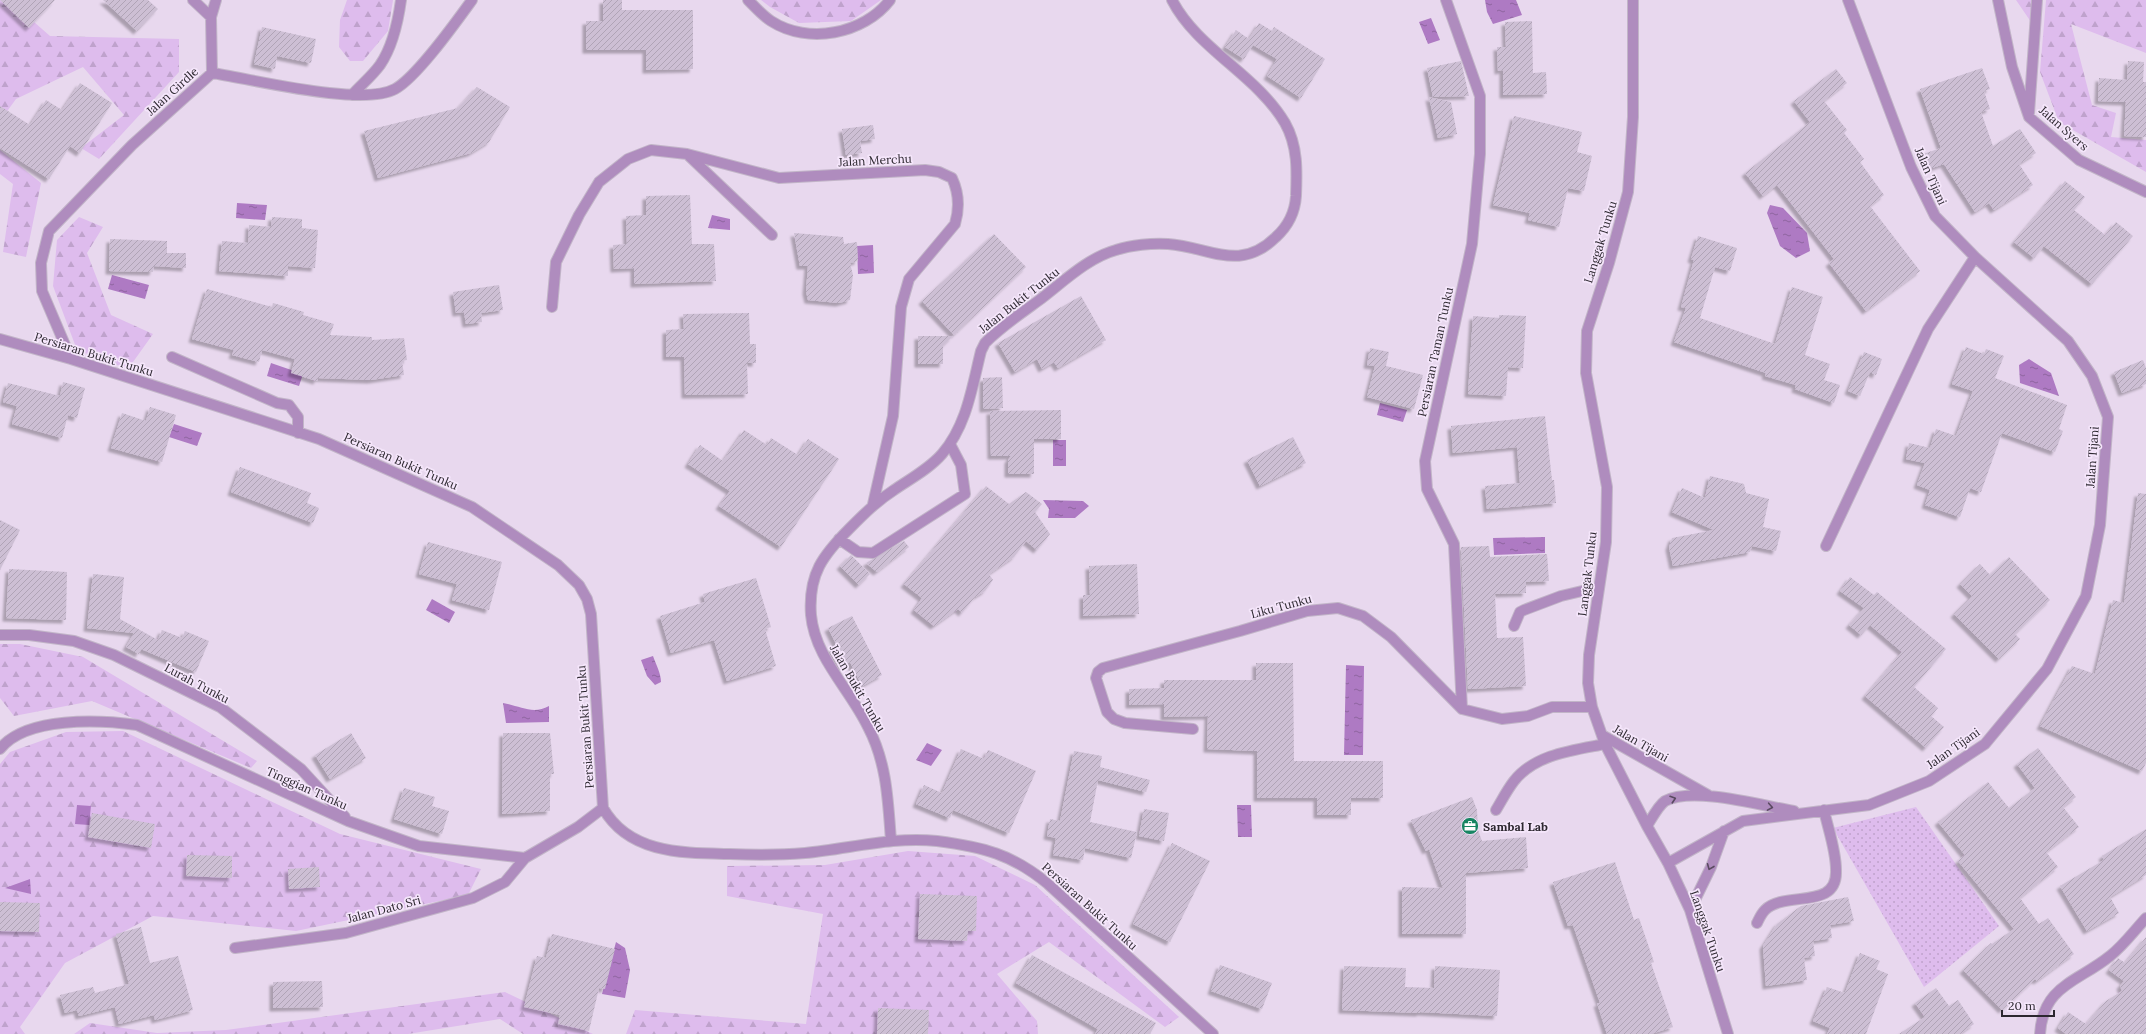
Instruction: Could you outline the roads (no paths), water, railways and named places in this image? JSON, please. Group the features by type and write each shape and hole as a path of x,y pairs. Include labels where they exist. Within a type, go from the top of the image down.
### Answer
{"street":[{"path":"193,0 210,17"},
{"path":"212,73 210,17 216,0"},
{"path":"352,95 380,65 396,28 401,0"},
{"name":"Jalan Girdle","path":"72,359 42,291 41,264 49,231 132,145 212,73 328,93 352,95 386,92 395,89 410,78 472,0"},
{"path":"748,0 771,21 797,31 835,34 866,22 882,10 890,0"},
{"name":"Jalan Bukit Tunku","path":"891,841 886,781 878,748 868,726 820,649 811,614 812,584 828,550 873,504 929,466 950,444 960,426 967,408 984,343 1090,262 1115,250 1139,246 1169,244 1217,255 1244,256 1270,243 1290,220 1295,201 1297,163 1293,141 1285,123 1259,91 1195,31 1172,0"},
{"name":"Persiaran Taman Tunku","path":"1446,0 1480,96 1480,154 1472,244 1425,461 1427,489 1454,544 1462,709"},
{"name":"Langgak Tunku","path":"1633,0 1633,117 1628,192 1609,263 1587,332 1586,373 1607,487 1606,542 1589,655 1588,683 1592,706 1604,740 1646,826 1668,863 1690,910 1728,1034"},
{"name":"Jalan Tijani","path":"1668,863 1743,821 1869,805 1929,781 1985,744 2047,669 2086,596 2100,525 2108,417 2092,376 2068,341 1975,258 1935,216 1911,167 1848,0"},
{"name":"Jalan Syers","path":"1998,0 2012,67 2029,117 2080,160 2146,192"},
{"path":"2029,117 2037,0"},
{"name":"Jalan Merchu","path":"552,307 556,262 579,216 599,182 628,159 651,150 687,154 778,178 925,170 939,172 952,178 958,192 958,216 955,224 909,279 901,307 894,416 873,504"},
{"path":"687,154 772,236"},
{"path":"1826,546 1928,329 1975,258"},
{"name":"Persiaran Bukit Tunku","path":"0,339 72,359 319,439 472,507 558,565 579,585 587,599 591,614 603,808 610,819 625,833 656,848 676,853 749,855 805,853 891,841 937,841 983,849 1010,858 1030,869 1214,1034"},
{"path":"172,357 278,403 289,405 296,411 298,417 298,433"},
{"path":"839,539 858,552 873,553 965,494 961,465 950,444"},
{"path":"1514,626 1520,612 1524,610 1562,596 1599,587"},
{"name":"Liku Tunku","path":"1193,729 1125,722 1114,719 1107,712 1096,678 1098,672 1103,668 1240,631 1307,611 1338,608 1363,616 1390,637 1462,709"},
{"name":"Lurah Tunku","path":"0,635 29,635 74,641 114,655 220,707 301,769 348,821"},
{"path":"1462,709 1502,719 1528,716 1552,707 1592,706"},
{"name":"Tinggian Tunku","path":"0,749 26,730 57,723 105,720 137,725 348,821 419,846 525,858"},
{"path":"1496,810 1514,781 1529,766 1558,753 1604,740"},
{"name":"Jalan Tijani","path":"1604,740 1711,796"},
{"name":"Jalan Tijani","path":"1646,826 1664,802 1681,796 1711,796 1802,813"},
{"path":"525,858 578,827 603,808"},
{"path":"1757,924 1765,910 1777,903 1826,894 1835,883 1836,869 1824,810"},
{"path":"1690,910 1711,867 1724,831"},
{"name":"Jalan Dato Sri","path":"235,948 346,933 473,898 505,882 525,858"},
{"path":"2040,1034 2043,1013 2052,996 2110,956 2146,918"}],"water":[{"path":"1485,0 1516,0 1522,15 1493,24 1487,12"},
{"path":"1431,18 1440,40 1428,44 1419,22"},
{"path":"237,203 267,205 265,220 236,218"},
{"path":"1770,205 1783,208 1807,233 1810,251 1796,258 1780,246 1767,213"},
{"path":"712,215 730,219 730,230 708,228"},
{"path":"873,245 874,273 858,274 857,246"},
{"path":"112,275 149,285 145,299 108,289"},
{"path":"2029,359 2051,373 2059,396 2020,383 2019,365"},
{"path":"271,363 303,374 299,386 267,376"},
{"path":"1380,403 1407,410 1403,422 1377,415"},
{"path":"174,424 202,433 197,446 169,437"},
{"path":"1053,440 1066,440 1066,466 1053,466"},
{"path":"1043,500 1083,501 1089,506 1075,518 1048,518 1049,509"},
{"path":"1545,537 1545,553 1494,555 1493,538"},
{"path":"432,599 455,612 449,623 426,610"},
{"path":"653,656 661,679 661,682 655,685 647,676 641,660"},
{"path":"1346,665 1364,666 1363,755 1344,755"},
{"path":"503,703 532,710 543,709 549,706 549,722 506,723"},
{"path":"927,743 942,750 931,766 916,760"},
{"path":"77,805 91,806 89,825 75,824"},
{"path":"1237,805 1251,805 1252,837 1238,837"},
{"path":"30,879 31,894 5,888"},
{"path":"616,942 625,948 630,970 625,998 602,994"}],"place":[{"name":"Sambal Lab","path":"1470,826"}]}
